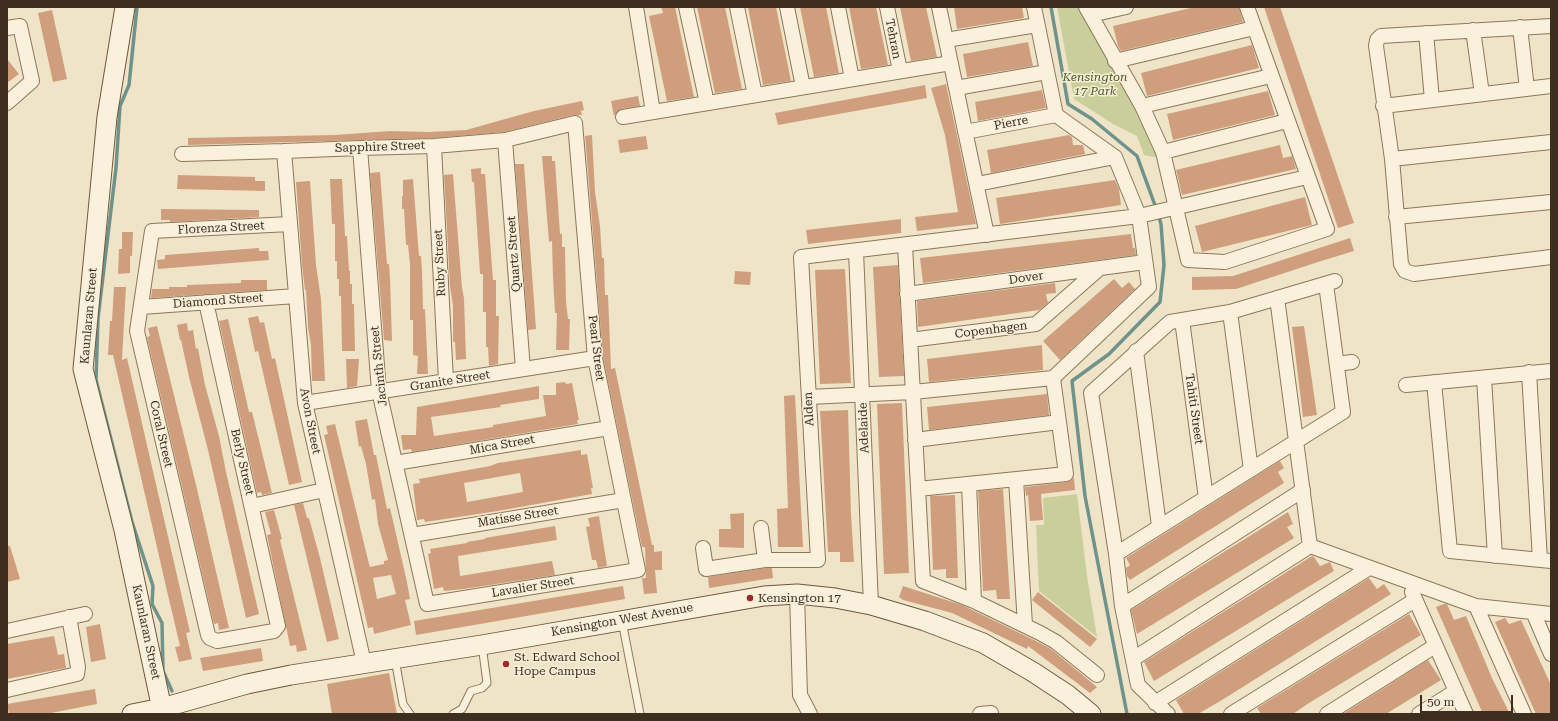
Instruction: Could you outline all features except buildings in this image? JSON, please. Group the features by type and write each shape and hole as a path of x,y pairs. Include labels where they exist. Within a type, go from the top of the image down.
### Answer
{"street":[{"name":"Kaunlaran Street","path":"124,7 107,117 83,369 124,530 163,711"},
{"path":"636,7 653,112"},
{"path":"686,7 707,103"},
{"path":"737,7 755,95"},
{"path":"787,7 803,87"},
{"path":"838,7 852,79"},
{"name":"Tehran","path":"887,7 900,71"},
{"path":"939,7 987,235"},
{"path":"809,397 913,392 1052,378 1149,287 1143,215 1115,157 1056,115 1034,7"},
{"path":"1126,7 1088,11 1115,61 1142,106 1163,152 1173,209 1188,260 1225,262 1327,229 1270,76 1247,7"},
{"path":"946,40 1038,25"},
{"path":"7,28 20,26 32,81 7,103"},
{"path":"1551,26 1381,36 1377,40 1376,46 1383,106 1392,159 1401,264 1405,271 1414,274 1551,257"},
{"path":"1520,27 1528,89"},
{"path":"1115,61 1254,28"},
{"path":"1473,30 1482,94"},
{"path":"1426,33 1432,100"},
{"path":"623,117 951,63"},
{"path":"956,88 1047,72"},
{"path":"1142,106 1270,76"},
{"path":"1383,106 1551,86"},
{"name":"Pierre","path":"966,132 1056,115"},
{"path":"1163,152 1287,121"},
{"name":"Sapphire Street","path":"182,154 434,146 505,140 575,123"},
{"name":"Pearl Street","path":"575,123 595,358 638,570"},
{"name":"Quartz Street","path":"505,140 523,369"},
{"path":"1392,159 1551,142"},
{"name":"Ruby Street","path":"434,146 446,381"},
{"name":"Jacinth Street","path":"360,148 379,392 427,604"},
{"name":"Avon Street","path":"284,151 304,403 364,663"},
{"path":"977,184 1115,157"},
{"path":"856,251 1143,215 1307,177"},
{"path":"1396,217 1551,202"},
{"name":"Florenza Street","path":"152,231 290,224"},
{"name":"Coral Street","path":"152,231 137,331 208,635 210,638 217,641 274,631 278,626 278,621"},
{"path":"905,245 923,581 974,601 1025,625 1056,642 1097,675"},
{"name":"Alden","path":"765,560 818,560 801,257 856,251"},
{"name":"Adelaide","path":"856,251 872,605"},
{"name":"Dover","path":"907,294 1146,262"},
{"name":"Copenhagen","path":"910,340 1036,324 1100,268"},
{"path":"1116,554 1343,412 1337,364 1331,282 1230,312 1170,322 1090,393 1116,554 1122,606 1138,685 1168,714"},
{"name":"Diamond Street","path":"141,307 296,296"},
{"path":"1277,298 1310,546"},
{"name":"Berly Street","path":"206,302 278,621"},
{"path":"1230,312 1251,470"},
{"name":"Tahiti Street","path":"1182,320 1206,498"},
{"path":"1136,351 1159,526"},
{"name":"Granite Street","path":"304,403 595,358"},
{"path":"1337,364 1352,362"},
{"path":"1406,385 1551,371"},
{"path":"1434,382 1450,551 1546,560 1529,372"},
{"path":"918,489 1066,474 1052,378"},
{"path":"1484,378 1495,556"},
{"path":"915,440 1059,422"},
{"name":"Mica Street","path":"395,464 609,428"},
{"path":"1016,479 1025,625"},
{"path":"969,484 974,601"},
{"path":"252,506 324,490"},
{"path":"1122,606 1303,490"},
{"name":"Matisse Street","path":"412,535 624,500"},
{"path":"703,548 706,569 765,560 761,528"},
{"path":"1310,546 1476,606 1551,614"},
{"path":"1133,659 1310,546"},
{"path":"1155,703 1369,568"},
{"name":"Lavalier Street","path":"427,604 638,570"},
{"path":"1409,582 1415,600 1466,714"},
{"name":"Kensington West Avenue","path":"132,714 163,711 247,684 291,675 482,645 764,596 797,594 835,598 872,605 925,621 983,643 1033,672 1068,695 1091,714"},
{"path":"797,594 800,695 810,714"},
{"path":"1235,713 1415,600"},
{"path":"1476,606 1524,714"},
{"path":"1533,612 1551,654"},
{"path":"7,631 85,614"},
{"path":"7,690 77,674 78,667 69,617"},
{"path":"1327,714 1435,646"},
{"path":"1419,714 1456,691"}],"lane":[{"path":"622,620 640,714"},
{"path":"453,714 462,708 471,691 482,688 487,683 482,645"},
{"path":"395,658 403,704 410,714"}],"green space":[{"name":"Kensington 17 Park","path":"1057,7 1080,7 1154,142 1159,158 1144,155 1137,136 1113,124 1074,99"},
{"path":"1077,494 1087,576 1097,637 1039,591 1036,525 1044,525 1043,498"}],"waterway":[{"path":"137,7 129,85 120,106 116,168 98,318 96,380 132,522 153,586 152,604 162,623 163,671 172,691"},
{"path":"1051,7 1068,104 1092,119 1137,156 1156,208"},
{"path":"1127,714 1085,496 1072,381 1109,354 1160,302 1164,265 1161,224 1158,214"}],"place":[{"name":"Kensington 17","path":"750,598"},
{"name":"St. Edward School Hope Campus","path":"506,664"}]}
